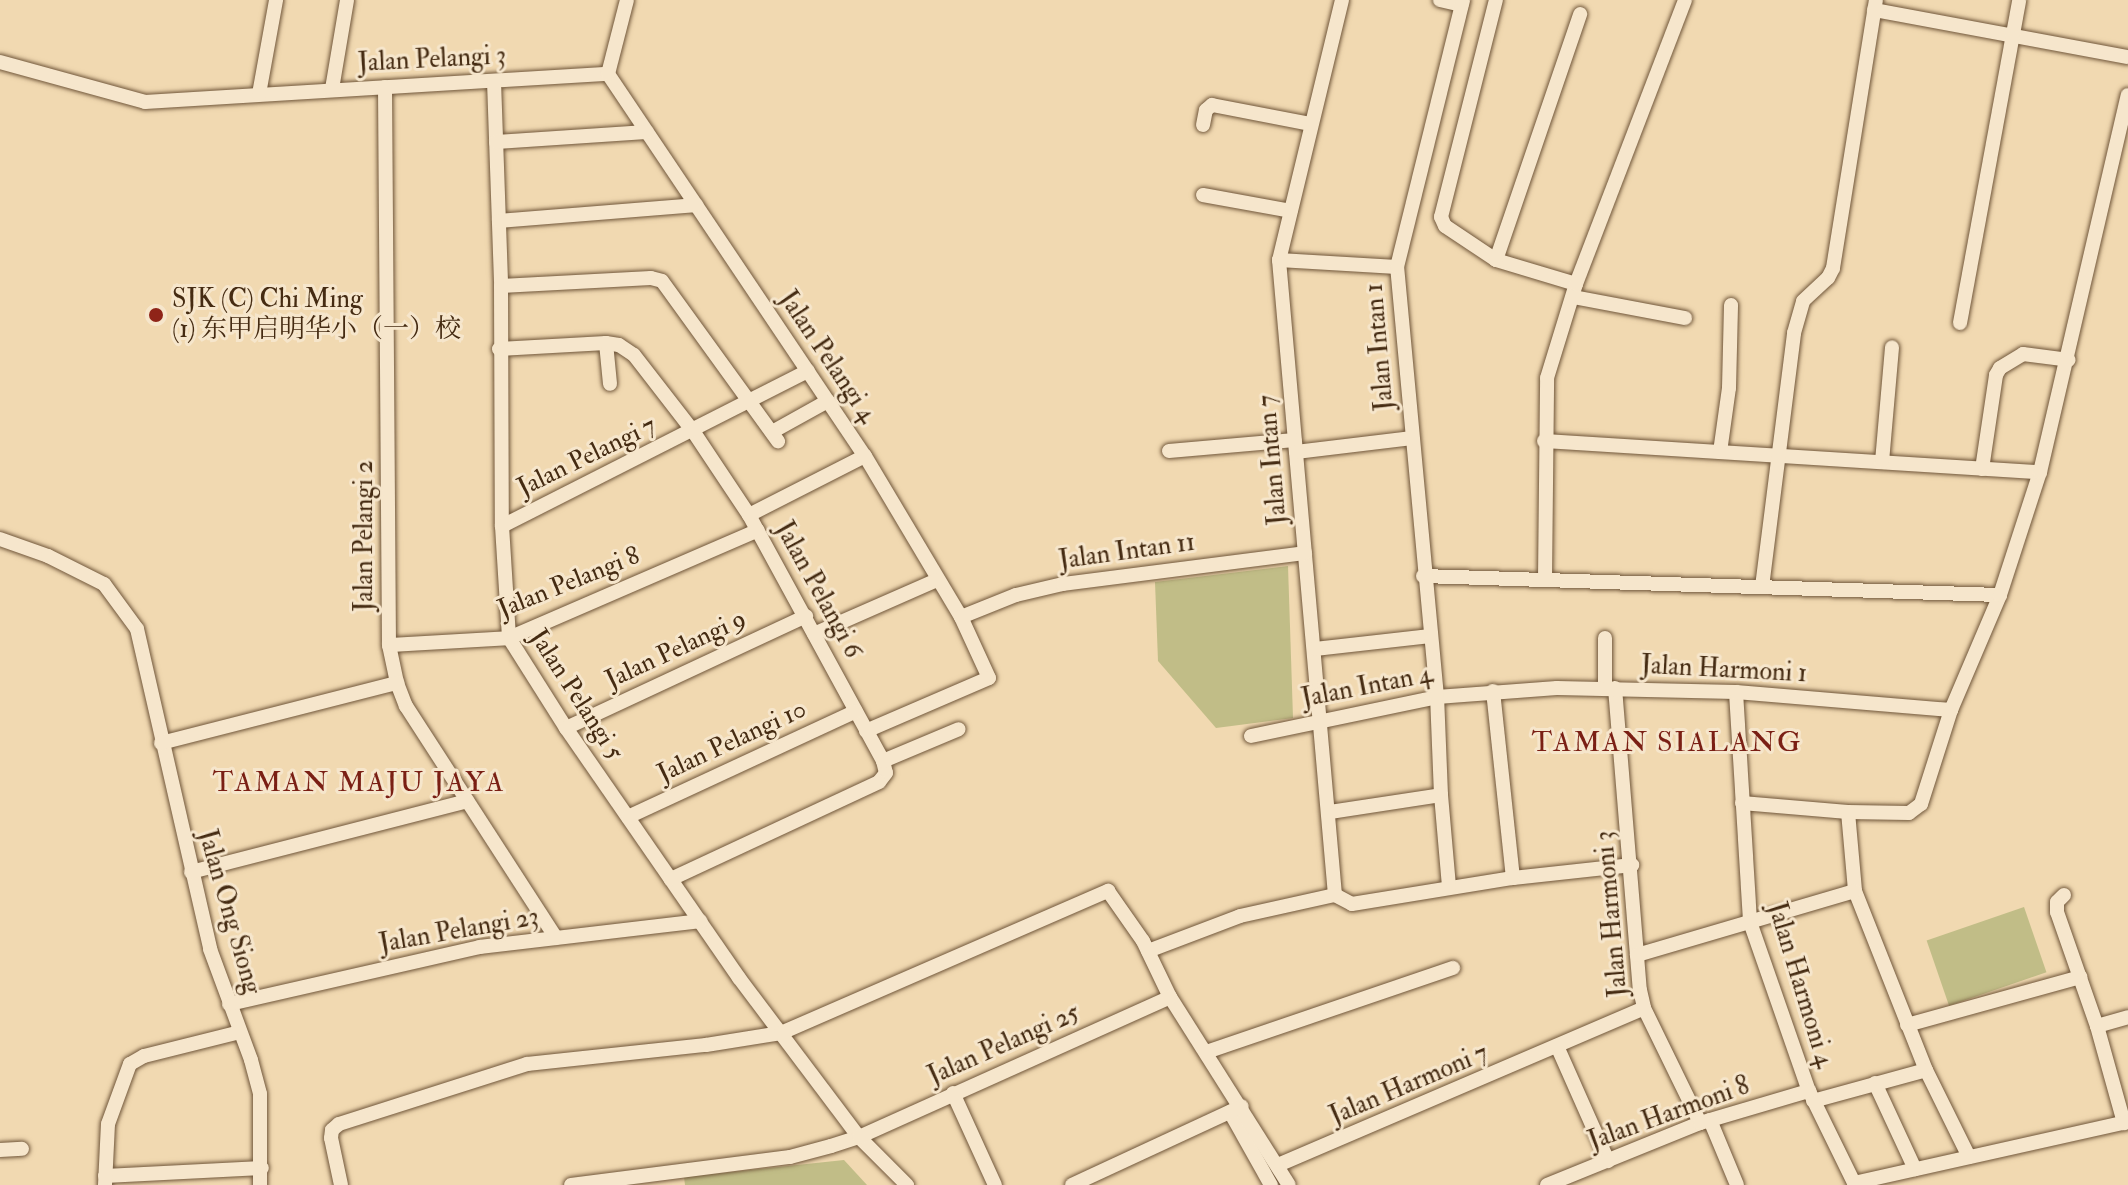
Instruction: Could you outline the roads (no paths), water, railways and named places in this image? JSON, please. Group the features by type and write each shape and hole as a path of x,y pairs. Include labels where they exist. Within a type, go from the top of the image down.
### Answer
{"street":[{"path":"259,94 276,0"},
{"path":"332,89 347,0"},
{"path":"608,74 627,0"},
{"name":"Jalan Intan 7","path":"1335,895 1322,720 1279,260 1342,0"},
{"path":"1440,0 1462,2"},
{"path":"1496,0 1441,217 1445,226 1496,260 1574,290 1685,318"},
{"path":"1545,580 1547,378 1574,290 1685,0"},
{"path":"1960,323 2019,0"},
{"name":"Jalan Intan 1","path":"1449,887 1437,697 1423,576 1397,267 1462,2"},
{"path":"1762,587 1800,307 1807,296 1828,278 1833,268 1875,5 2128,57"},
{"path":"1496,260 1580,14"},
{"name":"Jalan Pelangi 3","path":"0,62 145,102 221,100 332,89 608,74"},
{"name":"Jalan Pelangi 4","path":"608,74 865,456 961,617 989,678 866,731"},
{"name":"Jalan Pelangi 5","path":"494,81 501,286 502,526 509,638 566,728 781,1033 859,1137 907,1185"},
{"name":"Jalan Pelangi 2","path":"385,87 389,645 397,683 406,706 556,938"},
{"path":"1742,803 1848,812 1909,813 1921,804 1951,710 2000,595 2040,472 2069,360 2128,95"},
{"path":"1203,125 1206,110 1212,105 1311,124"},
{"path":"496,142 647,132"},
{"path":"1203,195 1291,211"},
{"path":"499,221 696,205"},
{"path":"1279,260 1397,267"},
{"path":"501,286 651,278 662,281 775,436 828,401"},
{"path":"1720,452 1729,388 1731,305"},
{"path":"499,349 606,343 610,384"},
{"name":"Jalan Pelangi 6","path":"606,343 619,345 634,355 693,431 749,515 883,761"},
{"path":"1882,462 1892,347"},
{"path":"1982,469 2000,368 2023,354 2069,360"},
{"name":"Jalan Pelangi 7","path":"502,526 808,371"},
{"path":"1169,451 1412,438"},
{"path":"1544,441 2040,472"},
{"path":"749,515 865,456"},
{"name":"Jalan Pelangi 8","path":"389,645 509,638 758,530"},
{"name":"Jalan Ong Siong","path":"0,539 85,573 116,596 142,642 161,743 191,872 229,1004 260,1094 260,1185"},
{"name":"Jalan Intan 11","path":"961,617 1016,595 1063,584 1305,553"},
{"path":"1423,576 2000,595"},
{"path":"814,634 937,580"},
{"name":"Jalan Pelangi 9","path":"566,728 806,616"},
{"path":"1315,649 1430,636"},
{"name":"Jalan Harmoni 3","path":"1605,638 1632,865 1637,955 1644,1008 1737,1185"},
{"path":"161,743 397,683"},
{"name":"Jalan Harmoni 1","path":"1493,691 1610,688 1736,692 1951,710"},
{"path":"1493,691 1513,878"},
{"name":"Jalan Intan 4","path":"1251,736 1437,697 1493,691"},
{"name":"Jalan Harmoni 4","path":"1736,692 1750,922 1811,1096 1854,1184"},
{"name":"Jalan Pelangi 10","path":"628,817 856,711"},
{"path":"671,879 879,782 886,773 883,761 959,729"},
{"path":"1330,812 1441,795"},
{"path":"191,872 467,801"},
{"path":"1848,812 1855,891 1926,1070 1969,1157"},
{"path":"1148,951 1240,916 1335,895 1345,903 1358,903 1513,878 1632,865"},
{"path":"341,1185 330,1134 339,1124 527,1064 706,1045 781,1033 1108,891 1148,951 1170,997 1206,1052 1271,1185"},
{"path":"1637,955 1855,891"},
{"path":"1854,1184 2126,1122 2097,1026 2057,912 2057,902 2064,895"},
{"name":"Jalan Pelangi 23","path":"229,1004 480,947 700,921"},
{"path":"1206,1052 1453,968"},
{"path":"1907,1025 2080,977"},
{"name":"Jalan Pelangi 25","path":"571,1185 677,1178 790,1157 859,1137 1170,997"},
{"name":"Jalan Harmoni 7","path":"1278,1165 1644,1008"},
{"path":"2097,1026 2128,1017"},
{"path":"240,1032 144,1056 130,1064 108,1124 105,1181 262,1168"},
{"path":"1557,1046 1608,1161"},
{"name":"Jalan Harmoni 8","path":"1547,1185 1705,1121 1926,1070"},
{"path":"1875,1083 1915,1169"},
{"path":"953,1093 995,1185"},
{"path":"1236,1109 1278,1165 1289,1185"},
{"path":"1072,1185 1236,1109"},
{"path":"0,1150 22,1149"}],"place":[{"name":"SJK (C) Chi Ming (1) 东甲启明华小（一）校","path":"156,315"}],"district":[{"name":"TAMAN SIALANG","path":"1667,743"},
{"name":"TAMAN MAJU JAYA","path":"359,783"}]}
